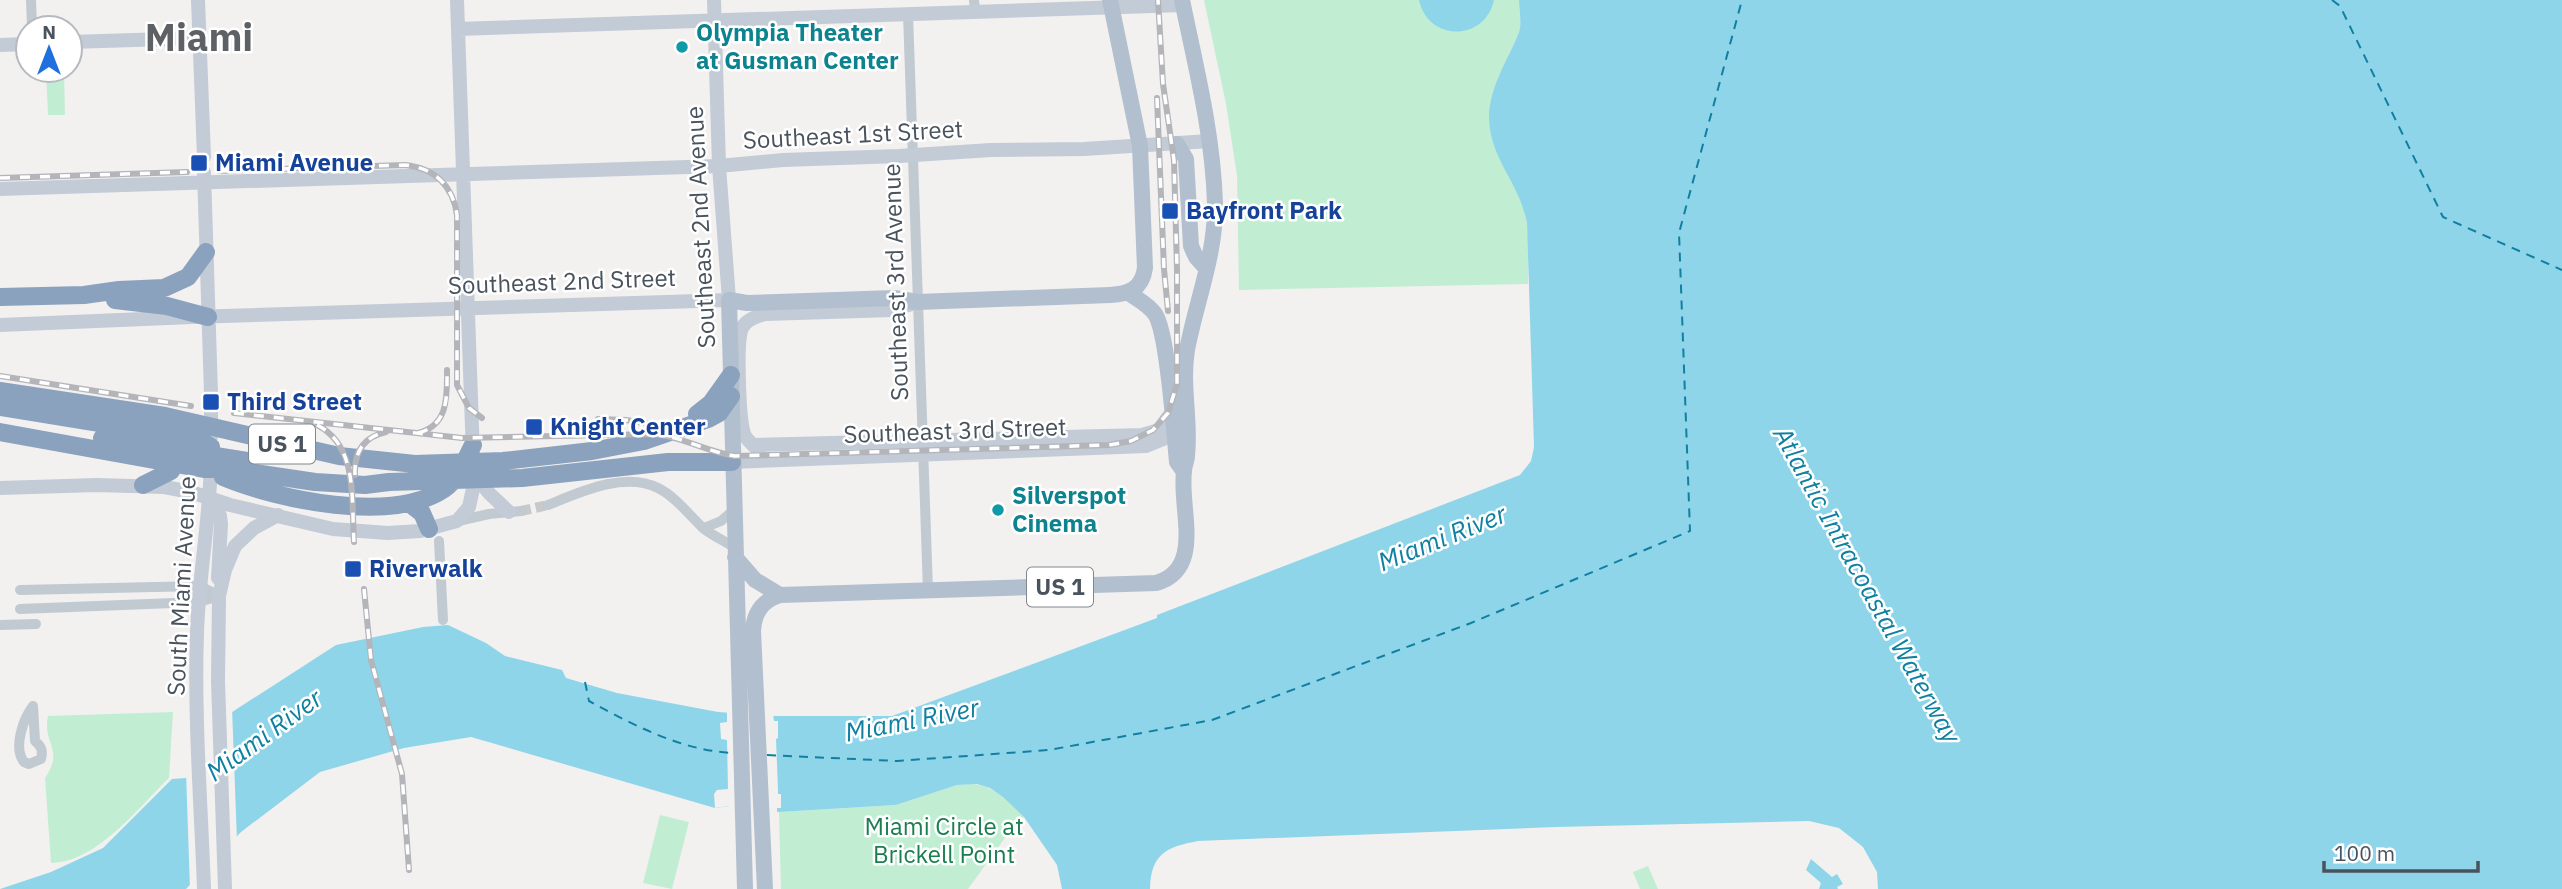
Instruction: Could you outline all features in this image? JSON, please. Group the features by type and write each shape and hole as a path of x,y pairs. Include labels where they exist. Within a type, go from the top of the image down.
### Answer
{"highway":[{"path":"0,297 84,295 173,286 188,276 206,252"},
{"path":"84,295 167,306 208,317"},
{"name":"US 1","path":"685,425 712,403 731,375"},
{"name":"US 1","path":"0,391 165,416 315,452 371,461 453,464 567,454 644,441 685,425 704,421 719,413 731,396"},
{"path":"0,407 198,439 211,447"},
{"path":"0,420 389,482"},
{"name":"US 1","path":"0,432 204,469 339,484 494,480 668,462 732,462"},
{"path":"143,485 171,471 175,465 177,445 170,434"},
{"path":"204,469 282,496 322,504 409,503 446,488 460,472 473,445"},
{"path":"409,503 422,513 434,535"}],"main road":[{"path":"198,0 204,157"},
{"path":"0,488 143,485 191,492 230,505 357,532 434,535 457,522 472,500 474,475 457,0"},
{"name":"Southeast 2nd Avenue","path":"714,0 719,166 729,300 735,553 746,657"},
{"path":"1111,3 1140,146 1145,268 1140,284 1129,293 1153,311 1158,321 1164,347 1177,462 1184,472"},
{"path":"458,29 908,14 975,6 1183,3"},
{"name":"US 1","path":"780,595 1156,583 1175,575 1184,560 1186,541 1184,472 1188,457 1184,395 1187,351 1215,217 1210,141 1183,3"},
{"path":"84,42 199,38"},
{"name":"Southeast 1st Street","path":"0,189 204,178 719,166 783,160 1210,141"},
{"path":"1177,144 1186,159 1191,246 1206,268"},
{"path":"204,178 211,394"},
{"name":"Southeast 2nd Street","path":"0,326 729,300 747,303 894,298 917,302 1129,293"},
{"name":"Southeast 2nd Street","path":"745,324 765,314 893,310 917,302"},
{"name":"Southeast 2nd Avenue","path":"745,324 740,336 740,412 746,438 768,461"},
{"path":"1172,419 1177,421 1184,395"},
{"name":"South Miami Avenue","path":"204,889 197,681 200,586 211,498 211,411"},
{"name":"Southeast 2nd Avenue","path":"731,432 740,412"},
{"name":"Southeast 3rd Street","path":"732,462 1142,435 1161,428 1172,419"},
{"name":"Southeast 3rd Street","path":"754,445 923,449"},
{"path":"474,475 490,494 515,512"},
{"path":"211,498 221,524 217,573 219,596"},
{"name":"South Miami Avenue","path":"225,889 218,681 219,596 225,570 236,546 254,528 278,516"},
{"path":"735,553 755,580 780,595"},
{"path":"745,881 746,657 754,616 763,604 780,595"},
{"path":"746,657 765,881"}],"street":[{"name":"Southeast 3rd Avenue","path":"908,14 928,591"},
{"path":"548,505 598,487 640,483 665,493 735,553"},
{"path":"704,528 721,522 734,509"},
{"path":"457,522 493,513 515,512"},
{"path":"434,535 443,620"},
{"path":"20,590 200,586 219,596"},
{"path":"20,609 199,602 219,596"},
{"path":"0,625 36,624"},
{"path":"33,706 35,741 43,752 41,759 29,764 24,762 19,752 26,715 33,706"}],"green space":[{"name":"Bayfront Park","path":"1204,0 1519,0 1520,29 1495,88 1490,124 1494,144 1517,188 1524,208 1528,240 1528,284 1239,290 1237,176 1226,104"},
{"path":"47,84 64,84 65,115 48,115"},
{"path":"173,712 169,778 100,844 68,861 51,863 45,778 53,760 47,726 48,716"},
{"name":"Miami Circle at Brickell Point","path":"971,784 994,791 1024,817 1018,820 968,889 781,889 779,812 896,805 957,785"},
{"path":"660,815 689,822 672,889 643,883"},
{"path":"1648,866 1658,889 1640,889 1633,872"}],"water":[{"path":"1419,0 1494,0 1489,14 1480,24 1469,30 1456,32 1433,24 1424,14"},
{"path":"1519,0 2562,0 2562,889 1878,889 1877,872 1863,847 1839,828 1809,821 1556,827 1198,841 1177,846 1162,854 1153,868 1150,889 1062,889 1057,865 1024,817 1003,797 990,788 977,784 957,785 896,805 779,812 730,806 715,808 471,737 404,748 320,772 241,832 186,889 0,889 51,872 103,848 172,779 186,778 229,714 336,645 423,627 448,625 486,643 505,656 562,670 566,678 617,693 718,712 773,716 892,716 1157,618 1157,615 1520,475 1531,461 1534,447 1527,223 1518,195 1494,146 1489,118 1492,95 1520,29"},
{"path":"1811,859 1832,877 1837,874 1843,884 1837,887 1838,889 1819,889 1821,883 1806,870"}],"pier":[{"path":"232,708 237,841 190,889 186,772 226,711"},
{"path":"727,709 773,713 774,721 778,721 776,739 781,808 777,808 777,815 730,810 729,806 715,808 714,794 717,790 728,789 727,740 721,739 720,723 727,722"}],"ferry route":[{"path":"767,755 897,761 1049,750 1212,720 1471,623 1690,531 1679,233 1742,0"},
{"path":"2332,0 2340,6 2443,217 2562,270"},
{"path":"585,682 589,701 641,727 677,742 733,753"}],"tunnel":[{"path":"521,511 548,505"}],"railway":[{"path":"234,413 462,438 655,434 735,456 1109,445 1131,441 1153,430 1168,413 1177,384 1174,160 1163,84 1158,0"},
{"path":"1157,98 1168,311"},
{"path":"219,171 405,165 425,170 441,180 451,195 457,215 457,385 469,408 482,418"},
{"path":"0,178 187,172"},
{"path":"418,433 428,429 441,416 446,399 447,370"},
{"path":"0,376 191,406"},
{"path":"598,419 626,420 668,427"},
{"path":"317,425 331,434 346,461 352,493 354,542"},
{"path":"355,475 356,460 362,447 371,438 386,432"},
{"path":"364,589 371,660 402,774 409,870"}],"place":[{"name":"Olympia Theater at Gusman Center","path":"682,47"},
{"name":"Miami Avenue","path":"199,163"},
{"name":"Bayfront Park","path":"1170,211"},
{"name":"Third Street","path":"211,402"},
{"name":"Knight Center","path":"534,427"},
{"name":"Silverspot Cinema","path":"998,510"},
{"name":"Riverwalk","path":"353,569"}],"district":[{"name":"Miami","path":"199,38"}],"water label":[{"name":"Miami River","path":"1442,538"},
{"name":"Atlantic Intracoastal Waterway","path":"1867,585"},
{"name":"Miami River","path":"912,720"},
{"name":"Miami River","path":"264,735"}]}
